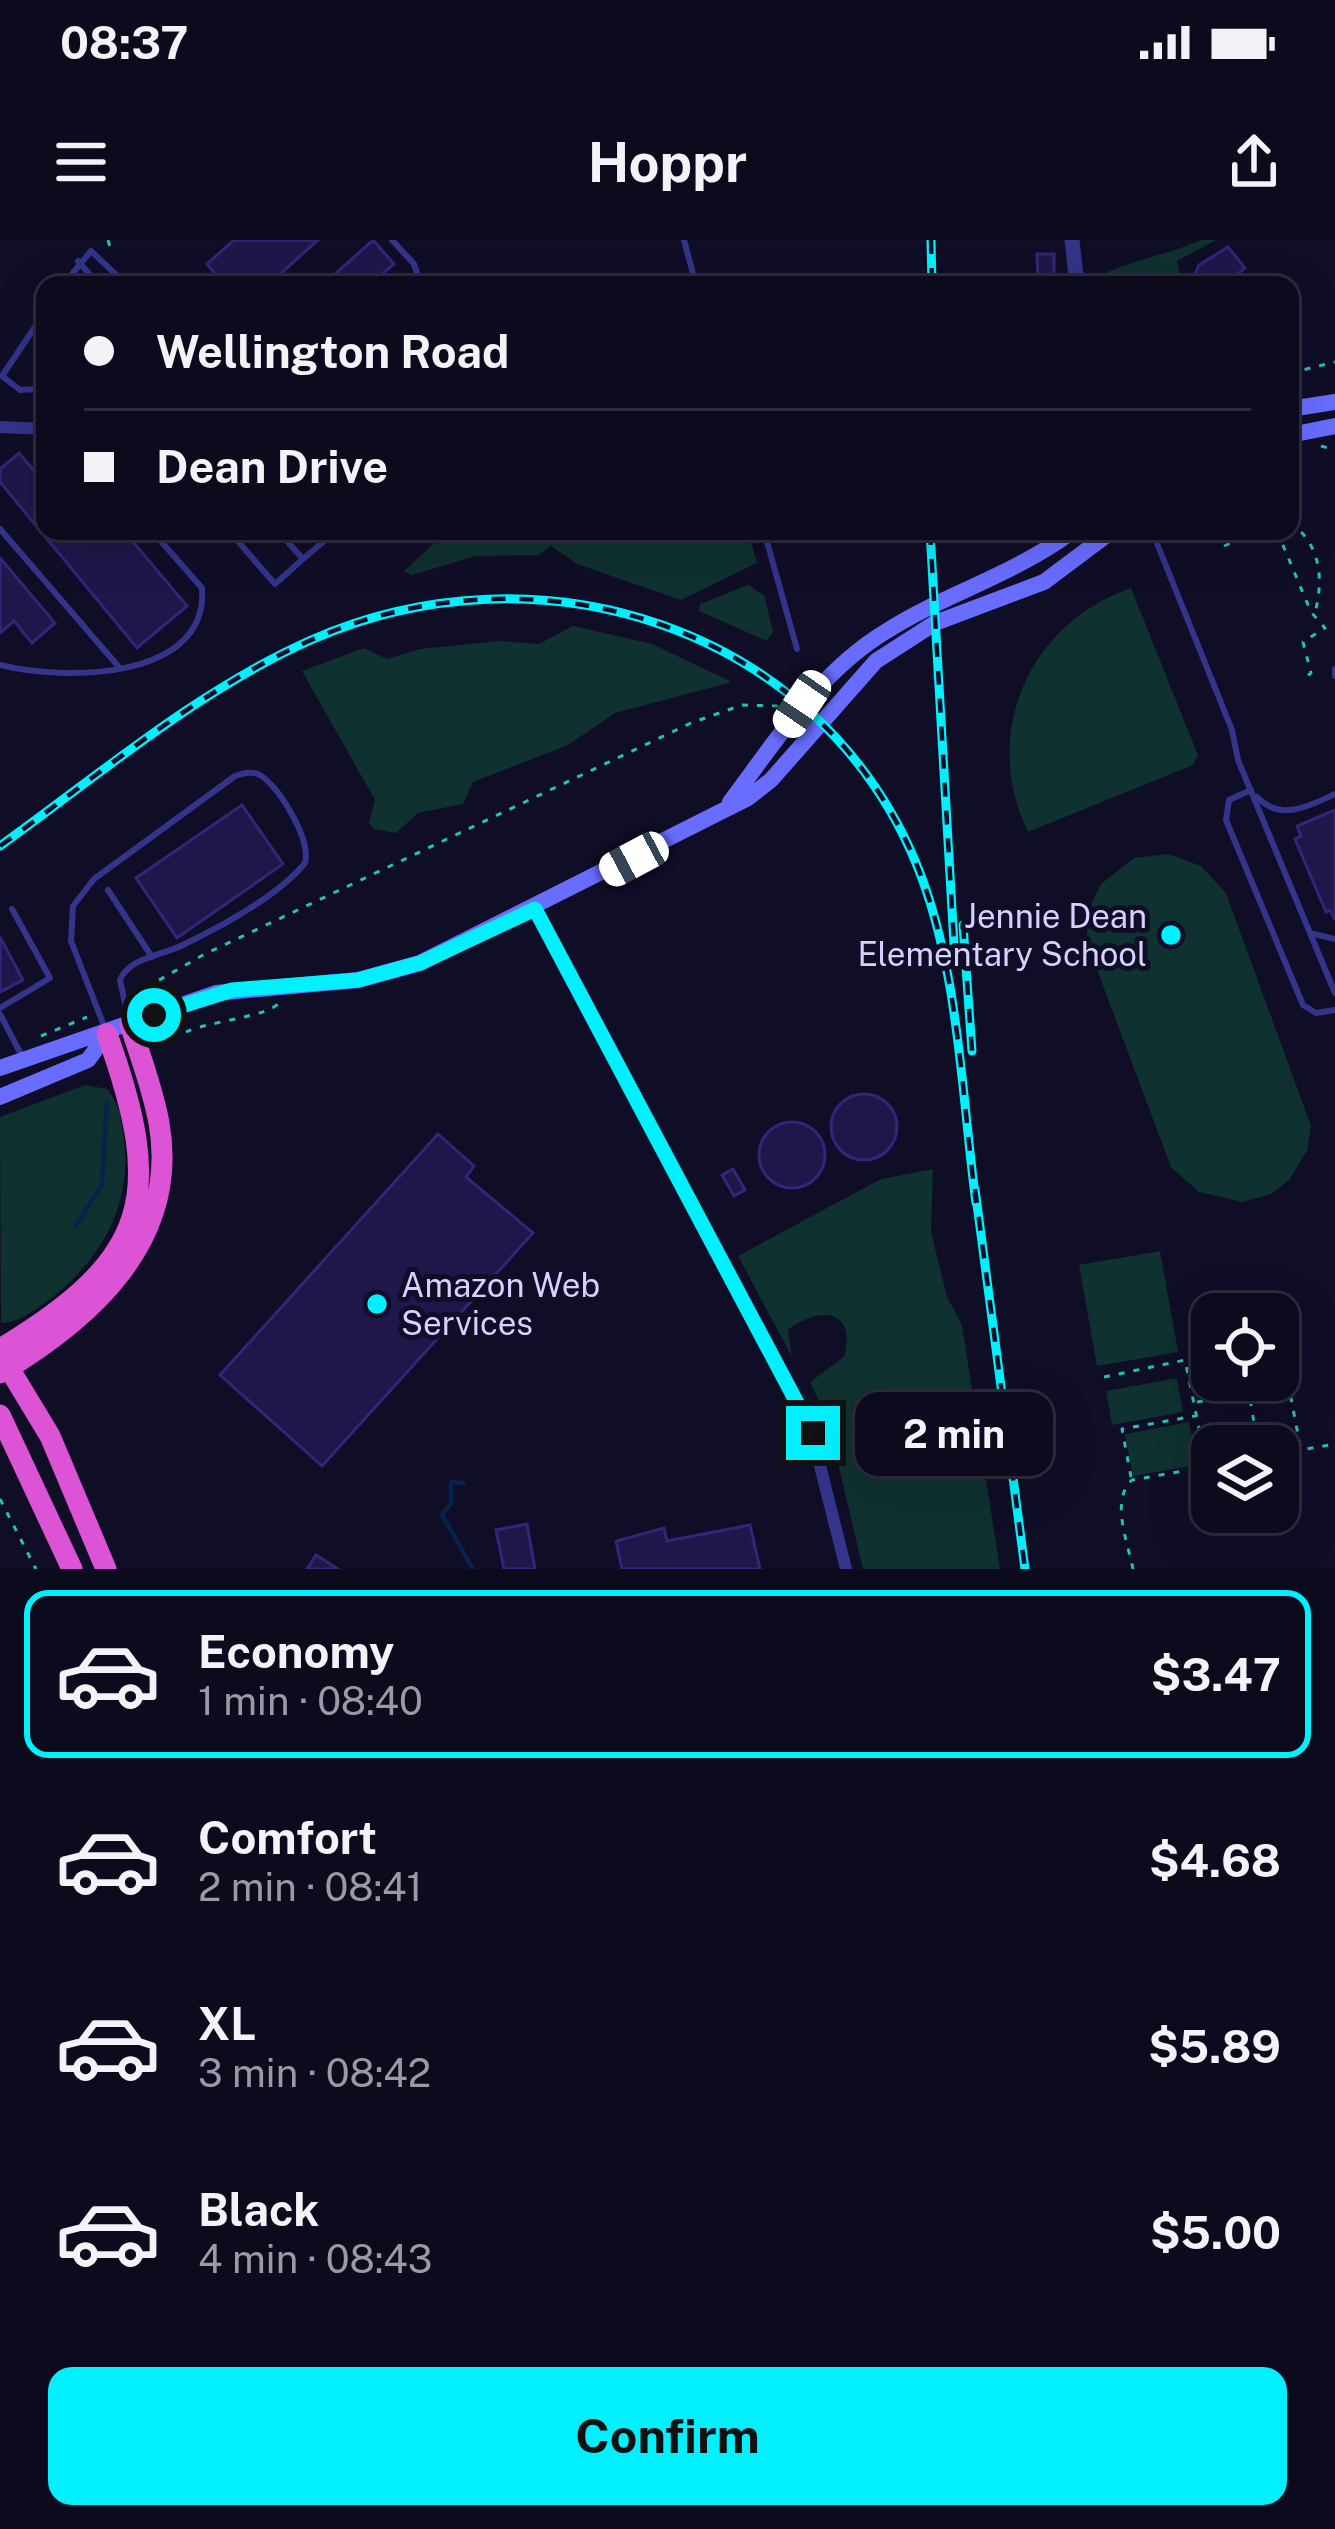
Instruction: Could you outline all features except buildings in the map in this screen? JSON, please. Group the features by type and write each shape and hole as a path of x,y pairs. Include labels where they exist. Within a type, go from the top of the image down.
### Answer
{"highway":[{"path":"2,1361 102,1299 145,1236 159,1185 162,1146 130,1024"},
{"path":"2,1361 61,1312 110,1262 133,1212 140,1141 107,1034"},
{"path":"2,1361 50,1436 106,1569"},
{"path":"0,1415 72,1569"}],"main road":[{"path":"1299,408 1335,402"},
{"path":"1299,433 1335,426"},
{"path":"729,803 802,704 860,650 902,622 1012,571 1059,540"},
{"path":"0,1068 20,1053 107,1034 216,994 358,980 420,963 535,909 729,803 748,798 771,780 875,661 935,623 1043,582 1100,540"},
{"path":"0,1097 88,1060 107,1034"}],"street":[{"path":"1072,240 1076,276"},
{"path":"0,427 36,429"},
{"path":"535,909 808,1422 846,1569"}],"lane":[{"path":"392,240 419,276"},
{"path":"683,240 693,276"},
{"path":"69,276 91,251 99,253 119,276"},
{"path":"78,261 91,276"},
{"path":"36,325 2,376 20,390 36,388"},
{"path":"0,530 118,666"},
{"path":"0,665 61,673 158,657 184,644 200,619 202,588 160,540"},
{"path":"237,540 275,584 326,540"},
{"path":"286,540 303,560"},
{"path":"766,540 797,650"},
{"path":"1155,540 1335,993"},
{"path":"107,1034 71,941 73,906 94,879 235,776 252,772 264,778 306,840 305,863 290,879 196,938 122,973 130,1024"},
{"path":"1251,790 1271,808 1291,811 1335,794"},
{"path":"1251,790 1229,800 1226,820 1304,1005 1316,1013 1335,1010"},
{"path":"108,890 152,957"},
{"path":"12,909 50,978 0,1011 20,1053"},
{"path":"1311,933 1335,939"}],"path":[{"path":"108,240 112,254"},
{"path":"1299,371 1335,362"},
{"path":"1299,531 1321,571 1314,617"},
{"path":"1224,546 1237,540"},
{"path":"1280,540 1314,617 1325,628 1303,642 1311,673 1305,678"},
{"path":"124,1001 203,955 691,723 742,705 777,706 794,692"},
{"path":"186,1032 219,1019 272,1011 298,983"},
{"path":"20,1053 100,1012"},
{"path":"1104,1377 1185,1360 1199,1425"},
{"path":"1194,1403 1205,1401"},
{"path":"1291,1401 1300,1450 1335,1444"},
{"path":"1133,1569 1120,1502 1132,1480 1122,1430 1197,1416"},
{"path":"1132,1480 1191,1469"},
{"path":"0,1499 36,1569"}],"green space":[{"path":"1216,240 1177,261 1180,276 1099,276 1111,270"},
{"path":"437,540 751,540 757,563 681,600 577,564 551,546 539,555 476,556 412,575 404,571"},
{"path":"748,585 764,595 773,632 767,641 699,611 700,604"},
{"path":"1131,588 1198,755 1193,765 1028,832 1014,795 1010,757 1023,686 1065,627 1095,605"},
{"path":"573,626 652,644 732,682 615,713 568,745 473,782 463,804 418,813 396,833 374,829 369,823 375,800 302,671 364,648 387,659 420,649 499,641 539,644"},
{"path":"1168,854 1201,866 1226,893 1311,1126 1307,1151 1289,1180 1271,1194 1242,1202 1199,1192 1171,1167 1087,943 1087,912 1101,884 1134,858"},
{"path":"85,1085 107,1089 120,1115 125,1159 118,1208 97,1251 63,1288 24,1317 1,1323 0,1117"},
{"path":"933,1169 931,1232 947,1297 962,1325 1000,1569 863,1569 828,1421 810,1382 844,1357 845,1329 832,1316 800,1322 788,1330 792,1357 738,1256 881,1179"},
{"path":"1160,1251 1178,1352 1097,1366 1079,1265"},
{"path":"1177,1378 1183,1412 1112,1425 1106,1391"},
{"path":"1189,1422 1191,1466 1133,1476 1125,1434"}],"waterway":[{"path":"76,1226 102,1185 107,1102"},
{"path":"464,1483 451,1482 451,1503 442,1515 473,1569"}],"railway":[{"path":"931,240 932,276"},
{"path":"931,540 954,944"},
{"path":"0,846 189,708 311,640 398,611 487,599 576,604 661,625 741,661 812,714 871,781 916,863 950,987 976,1203"},
{"path":"963,925 972,1051"},
{"path":"975,1189 1025,1569"}],"place":[{"name":"Jennie Dean Elementary School","path":"1171,935"},
{"name":"Amazon Web Services","path":"377,1304"}],"route":[{"path":"154,1015 232,990 358,980 420,963 535,909 813,1433"}]}
